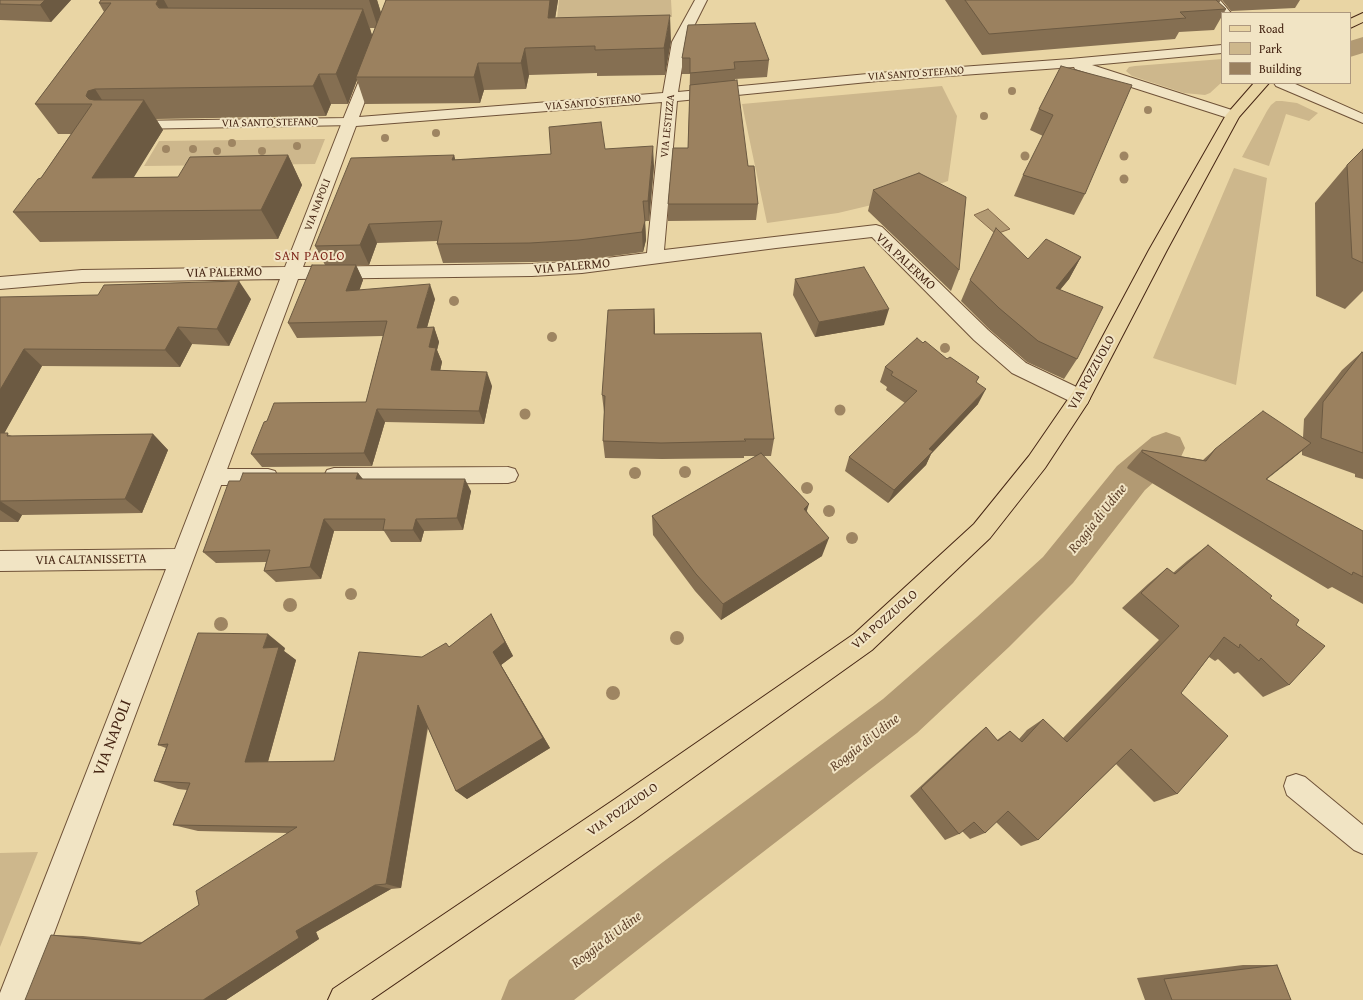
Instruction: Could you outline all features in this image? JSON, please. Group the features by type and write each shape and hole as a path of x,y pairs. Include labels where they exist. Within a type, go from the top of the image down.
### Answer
{"main road":[{"path":"1351,23 1363,17"},
{"name":"VIA POZZUOLO","path":"344,1000 625,809 863,642 982,532 1037,462 1080,398 1158,250 1233,115 1261,84"}],"street":[{"name":"VIA LESTIZZA","path":"655,258 670,97 679,42 701,0"},
{"path":"1213,0 1224,12"},
{"name":"VIA NAPOLI","path":"13,1000 378,48"},
{"name":"VIA SANTO STEFANO","path":"349,122 670,97 878,77 1221,49"},
{"name":"VIA SANTO STEFANO","path":"1070,62 1233,115"},
{"path":"1283,84 1363,119"},
{"name":"VIA PALERMO","path":"0,283 82,276 532,270 582,267 876,232 980,335 1019,368 1080,398"},
{"name":"VIA CALTANISSETTA","path":"0,561 182,559"}],"lane":[{"name":"VIA SANTO STEFANO","path":"116,125 349,122"},
{"path":"317,476 508,475"},
{"path":"214,477 285,476"},
{"path":"1296,786 1363,841"}],"green space":[{"path":"559,0 671,0 672,17 557,19"},
{"path":"1221,59 1221,83 1210,93 1205,95 1184,93 1132,76 1126,71 1129,67"},
{"path":"942,86 957,116 948,181 901,198 838,213 767,223 742,104"},
{"path":"1276,101 1297,103 1318,113 1309,121 1286,114 1269,166 1242,157 1267,111"},
{"path":"325,139 315,164 144,166 159,141"},
{"path":"1234,168 1267,178 1236,385 1153,358"},
{"path":"38,852 0,947 0,853"}],"shaded area":[{"path":"988,209 1010,229 996,234 974,215"}],"building":[{"path":"0,0 45,0 40,5 0,4"},
{"path":"101,0 158,0 156,4 159,8 363,9 336,74 319,74 313,86 95,89 88,91 86,96 89,99 94,100 144,100 92,178 178,177 190,157 288,155 261,210 13,212 38,179 41,178 92,104 35,104 111,3 99,3"},
{"path":"386,0 550,0 548,18 670,15 664,48 595,50 595,46 525,48 521,63 478,63 474,77 356,77"},
{"path":"965,0 1216,0 1226,9 1180,12 1186,18 989,34"},
{"path":"755,23 769,60 734,62 735,69 690,73 690,58 682,58 688,25"},
{"path":"1061,66 1132,85 1085,194 1023,175 1053,115 1039,109"},
{"path":"737,80 748,166 754,166 758,204 668,204 673,148 688,148 690,85"},
{"path":"601,122 605,149 653,146 648,201 643,201 645,221 642,232 579,240 530,243 437,244 442,221 369,224 360,245 315,246 351,158 454,155 452,160 551,154 549,127"},
{"path":"1363,149 1363,263 1352,258 1347,165"},
{"path":"919,173 966,197 959,270 873,190"},
{"path":"996,228 1028,259 1046,239 1081,257 1056,288 1103,307 1077,359 1038,341 999,308 970,280"},
{"path":"312,265 356,265 346,291 430,284 417,328 434,327 429,347 436,348 431,370 487,372 479,411 377,409 364,453 251,454 264,422 267,421 274,403 366,402 387,321 288,323"},
{"path":"864,267 889,309 819,322 795,279"},
{"path":"239,281 217,329 178,327 165,350 24,349 0,390 0,297 98,295 104,285"},
{"path":"654,309 654,334 761,333 774,439 661,443 603,441 605,396 602,395 608,310"},
{"path":"917,338 923,343 925,341 947,359 950,357 979,377 976,382 986,389 929,449 933,451 894,490 849,457 917,391 891,375 893,372 885,367"},
{"path":"1362,352 1363,453 1321,438 1323,402"},
{"path":"1263,411 1311,443 1266,479 1363,531 1363,577 1353,572 1352,575 1142,452 1142,450 1206,461 1215,449"},
{"path":"0,433 8,433 7,436 153,434 125,499 0,501"},
{"path":"761,453 809,504 804,509 829,538 723,604 696,574 652,516"},
{"path":"243,473 358,473 356,479 465,479 457,518 416,519 413,530 383,530 385,519 324,519 310,567 264,571 270,550 203,552 229,481 240,481"},
{"path":"1208,545 1272,596 1270,598 1299,620 1296,625 1325,646 1289,685 1261,658 1259,661 1240,644 1239,648 1224,637 1181,693 1228,736 1177,794 1131,749 1038,840 1008,811 985,833 974,822 959,834 921,788 986,727 998,741 1010,731 1022,742 1043,719 1067,742 1179,626 1141,593 1167,568 1175,574"},
{"path":"491,614 505,642 493,652 543,738 456,791 418,705 386,884 375,885 296,931 299,938 203,1000 25,1000 51,935 140,944 199,905 196,891 297,827 173,825 190,783 154,781 168,744 158,745 198,633 268,634 263,648 279,647 245,762 334,761 359,652 422,657 446,643 449,647"},
{"path":"1277,965 1291,1000 1172,1000 1164,979"}],"waterway":[{"name":"Roggia di Udine","path":"1351,50 1363,44"},
{"name":"Roggia di Udine","path":"529,1000 682,881 900,716 993,632 1058,570 1131,478 1166,448"}],"district":[{"name":"SAN PAOLO","path":"310,257"}]}
